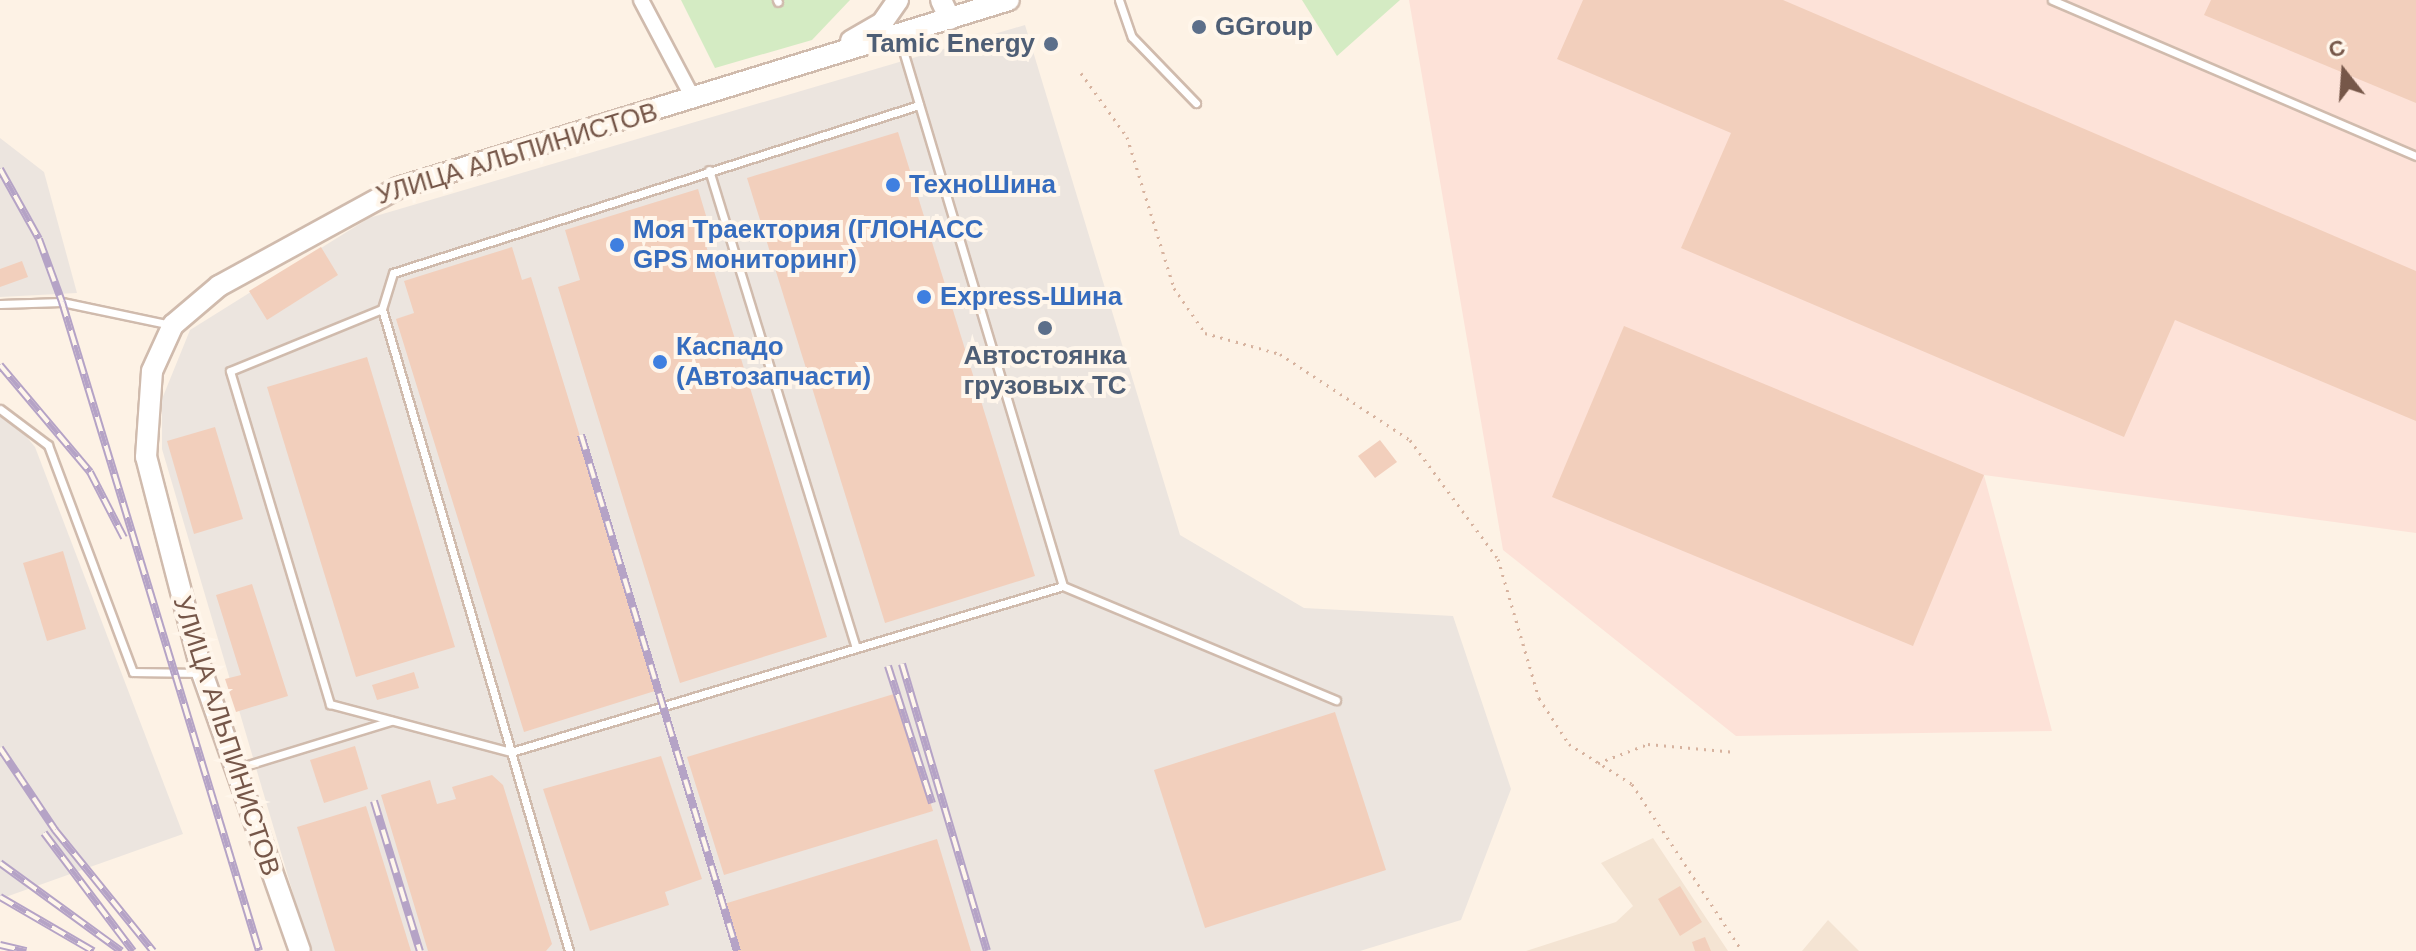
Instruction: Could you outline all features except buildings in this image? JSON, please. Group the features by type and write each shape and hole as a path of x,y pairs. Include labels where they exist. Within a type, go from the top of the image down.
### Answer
{"main road":[{"path":"785,72 870,31 898,0"},
{"path":"941,0 950,19"},
{"name":"УЛИЦА АЛЬПИНИСТОВ","path":"300,951 232,769 202,673 146,457 152,371 173,325 219,286 362,203 1009,0"}],"street":[{"path":"641,0 694,100"}],"lane":[{"path":"1119,0 1132,37 1196,103"},
{"path":"2052,0 2416,156"},
{"path":"898,35 1063,586"},
{"path":"569,951 382,309 393,273 919,105"},
{"path":"709,170 856,648"},
{"path":"0,304 62,302 173,325"},
{"path":"382,309 230,371 330,704 511,752 1063,586 1336,700"},
{"path":"0,409 48,445 133,672 202,673"},
{"path":"232,769 393,721"}],"path":[{"path":"1081,73 1127,137 1174,288 1205,333 1280,354 1410,440 1498,559 1539,698 1569,744 1632,784 1742,951"},
{"path":"1598,763 1648,744 1736,752"}],"shaded area":[{"path":"1409,0 2416,0 2416,533 1984,475 2052,731 1736,736 1503,550"},
{"path":"1025,25 1180,535 1304,608 1453,616 1511,789 1461,920 1360,951 310,951 162,449 162,399 190,330 369,218"},
{"path":"0,138 44,172 77,293 0,297"},
{"path":"0,405 35,447 183,834 0,899"},
{"path":"1653,838 1728,951 1526,951 1616,922 1633,906 1601,863"},
{"path":"1828,920 1859,951 1802,951"}],"green space":[{"path":"681,0 850,0 812,40 715,68"},
{"path":"1302,0 1400,0 1337,56"}],"railway":[{"path":"0,169 39,239 62,302 259,951"},
{"path":"0,365 90,472 124,538"},
{"path":"581,435 737,951"},
{"path":"902,664 987,951"},
{"path":"888,666 932,803"},
{"path":"0,748 55,830 153,951"},
{"path":"374,801 420,951"},
{"path":"44,833 133,951"},
{"path":"0,863 121,951"},
{"path":"0,897 93,951"},
{"path":"0,945 26,951"}],"place":[{"name":"GGroup","path":"1199,27"},
{"name":"Tamic Energy","path":"1051,44"},
{"name":"ТехноШина","path":"893,185"},
{"name":"Моя Траектория (ГЛОНАСС GPS мониторинг)","path":"617,245"},
{"name":"Express-Шина","path":"924,297"},
{"name":"Автостоянка грузовых ТС","path":"1045,328"},
{"name":"Каспадо (Автозапчасти)","path":"660,362"}]}
